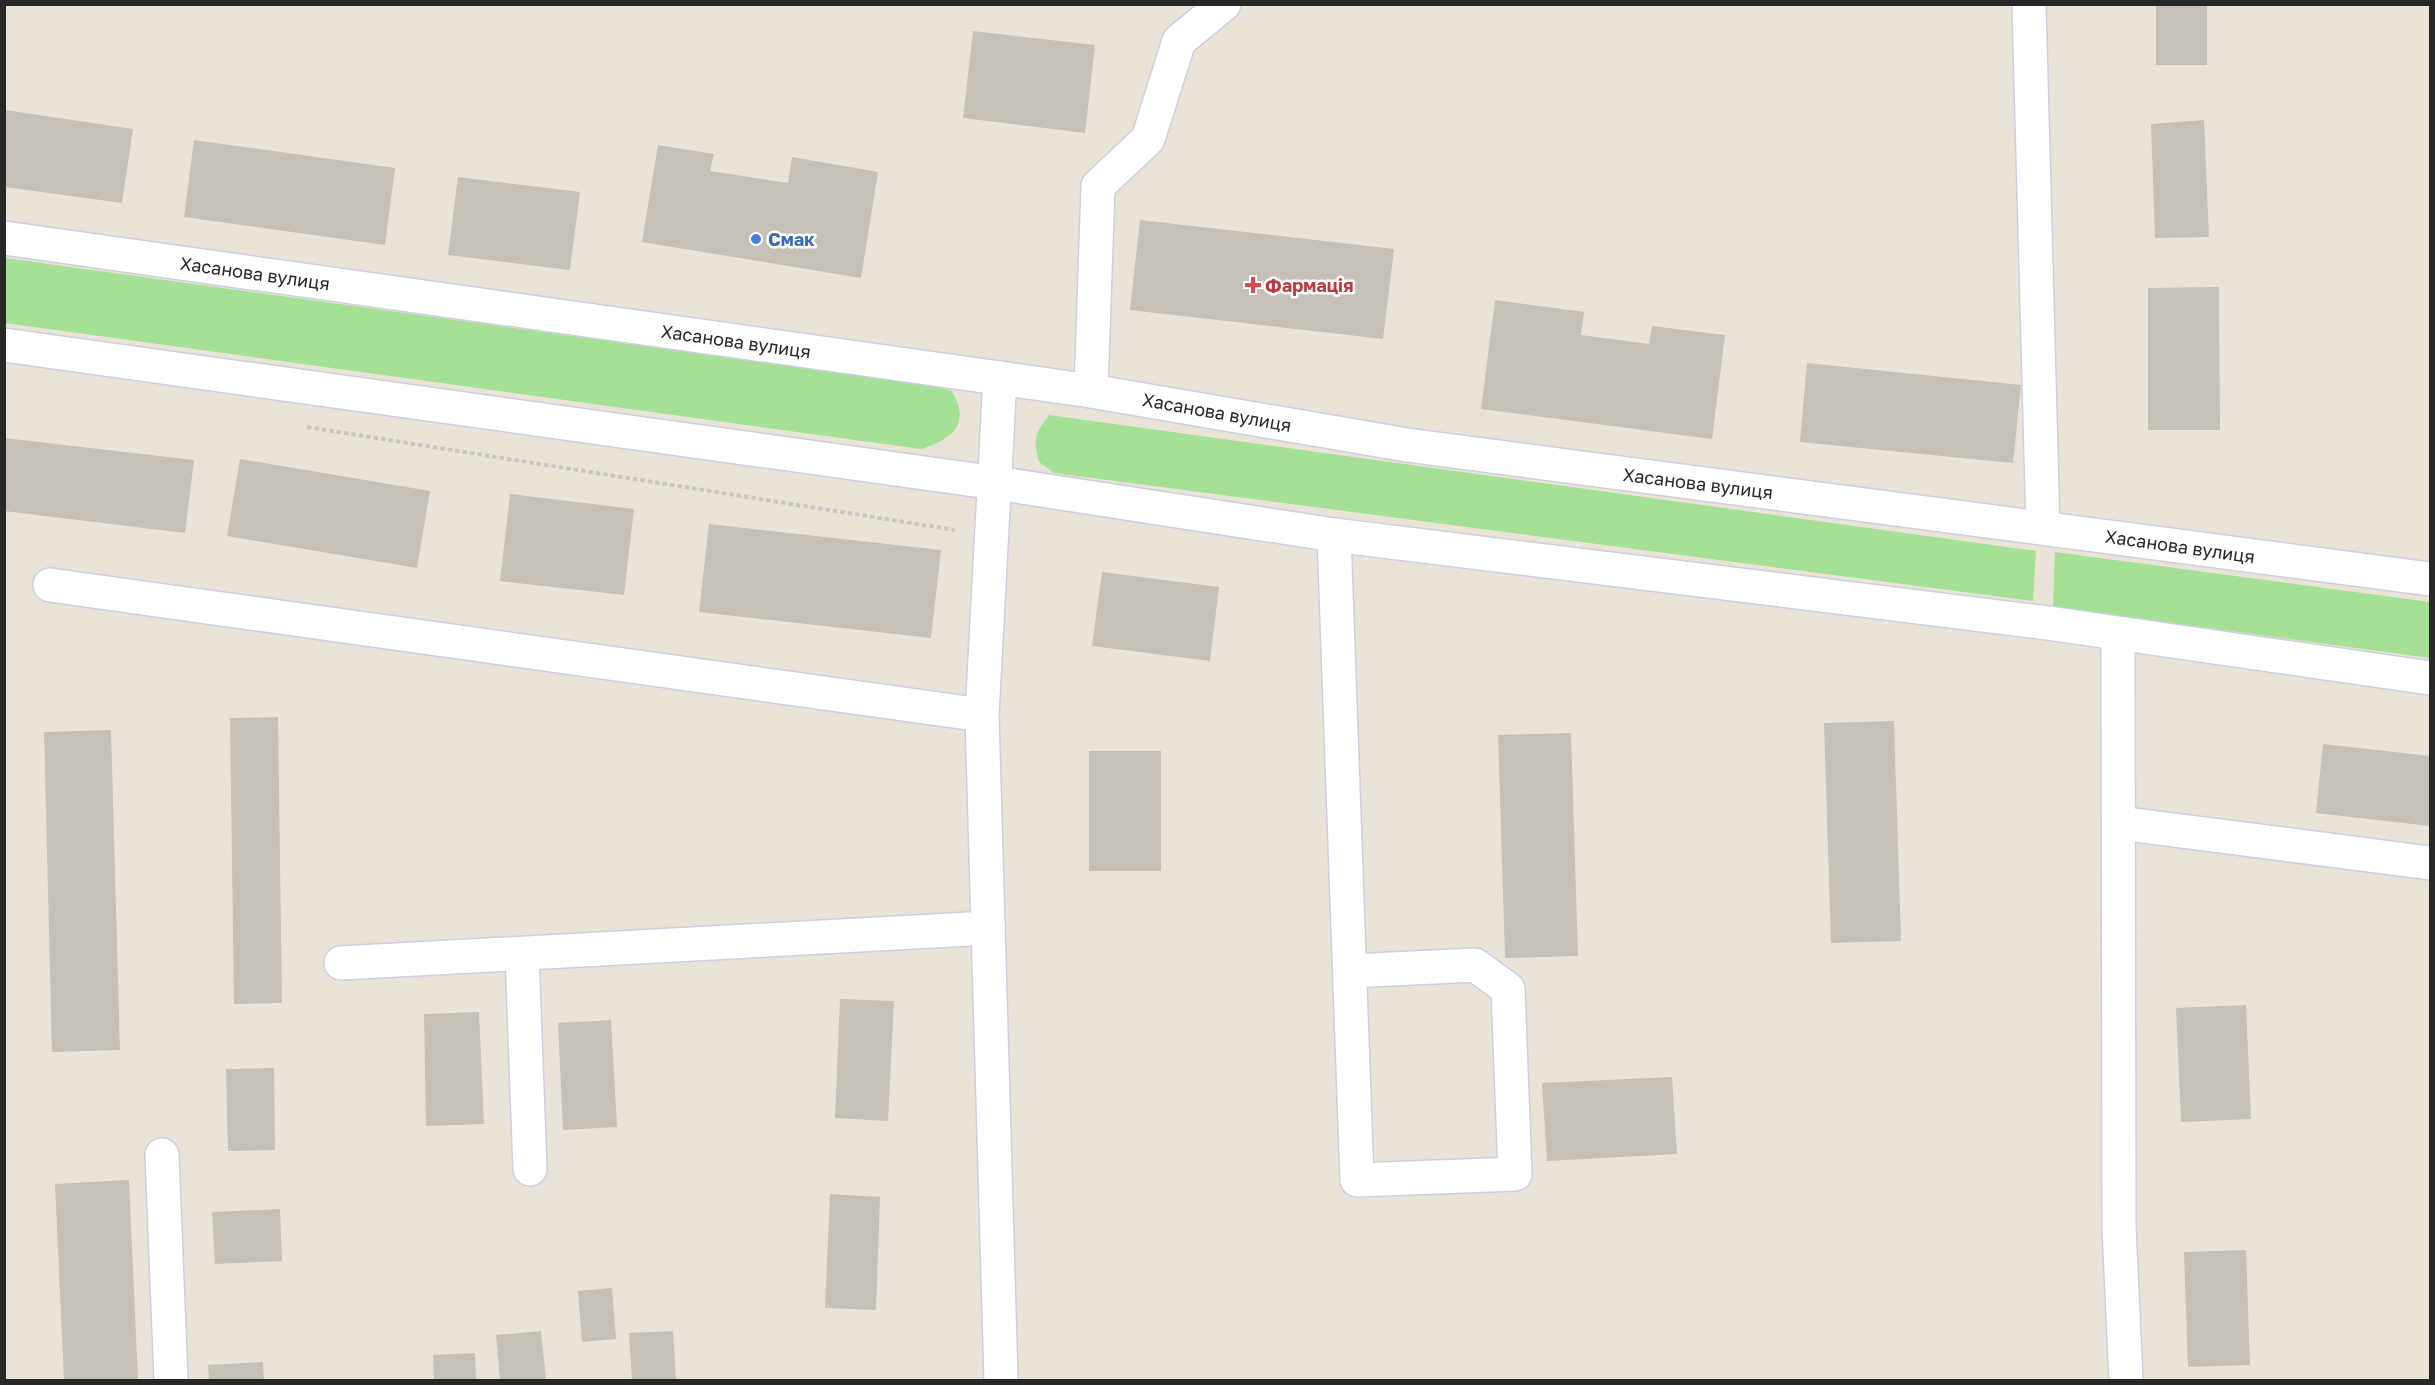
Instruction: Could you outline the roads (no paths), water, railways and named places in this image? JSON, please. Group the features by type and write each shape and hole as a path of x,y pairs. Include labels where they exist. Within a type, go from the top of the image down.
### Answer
{"street":[{"path":"1091,391 1098,186 1148,139 1179,41 1224,4"},
{"path":"2029,4 2043,528"},
{"name":"Хасанова вулиця","path":"4,238 1091,391 1407,444 2430,579"},
{"path":"4,345 996,483 1334,535 2048,623 2430,678"},
{"path":"1000,378 982,715 1001,1380"},
{"path":"1334,535 1350,971 1358,1180 1515,1174 1508,989 1475,964 1350,971"},
{"path":"50,585 982,715"},
{"path":"2118,634 2119,1227 2126,1380"},
{"path":"2119,822 2430,862"},
{"path":"341,963 988,928"},
{"path":"522,954 530,1169"},
{"path":"162,1155 171,1380"}],"place":[{"name":"Смак","path":"756,239"},
{"name":"Фармація","path":"1253,285"}]}
